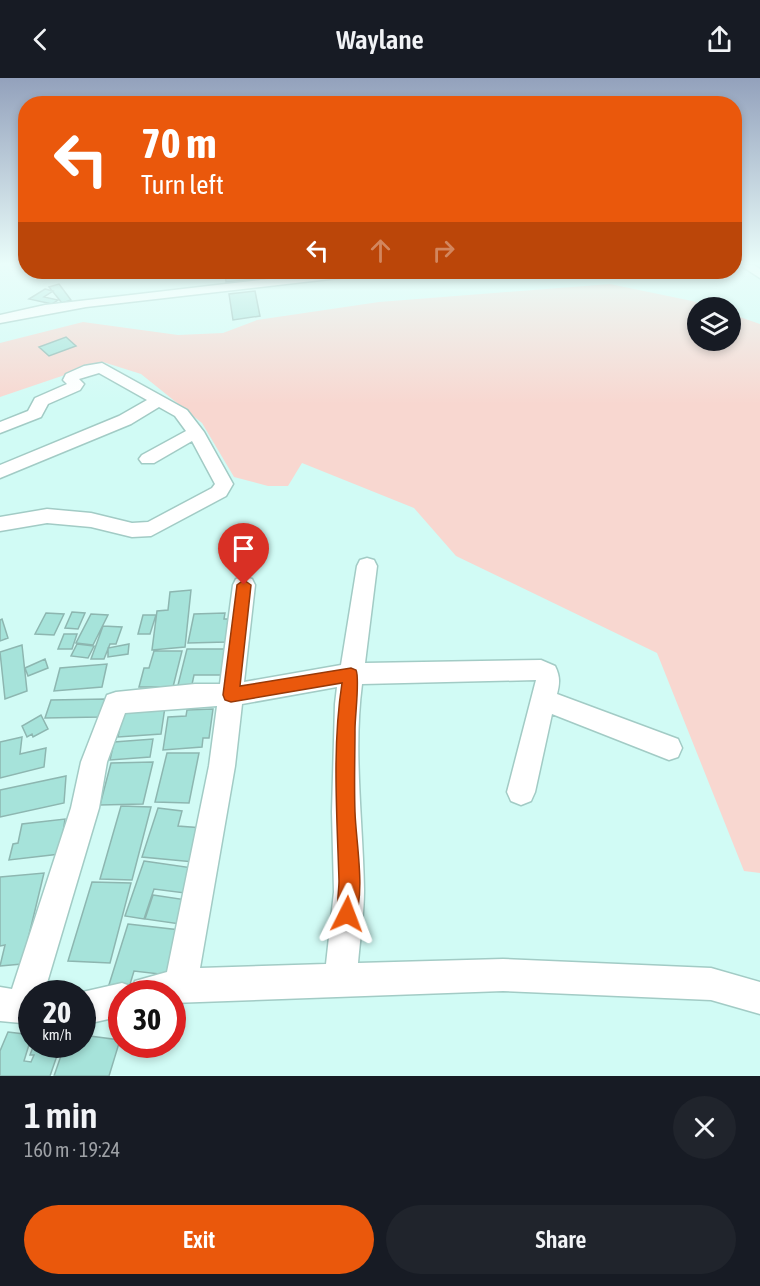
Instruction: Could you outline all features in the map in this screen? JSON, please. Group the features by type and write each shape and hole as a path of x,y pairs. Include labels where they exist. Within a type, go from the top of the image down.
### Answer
{"street":[{"path":"0,319 38,312"},
{"path":"0,428 35,414 41,401 72,388 76,384 71,380 71,376 89,369 102,368 181,413 196,432 222,479 223,488 151,529 132,530 91,520 47,516 0,524"},
{"path":"0,472 124,420 160,400"},
{"path":"148,459 196,432"},
{"path":"340,981 349,892 346,716 367,566"},
{"path":"182,980 222,766 244,585"},
{"path":"27,980 85,808 94,762 116,703 231,695 351,674 541,670 548,675 544,700 521,792"},
{"path":"544,700 669,748"},
{"path":"186,985 515,976 711,984 760,998"}],"shaded area":[{"path":"314,312 687,312 687,351 741,351 741,317 760,324 760,873 744,871 657,653 456,556 414,508 302,463 288,486 268,486 234,477 202,423 141,374 103,362 0,397 0,343 83,322 178,335 223,333 257,320"}],"building":[{"path":"232,312 259,312 260,316 233,320"},
{"path":"66,337 76,346 49,356 39,347"},
{"path":"191,590 185,647 152,650 157,611 168,610 170,592"},
{"path":"72,612 85,613 78,629 65,628"},
{"path":"46,613 64,614 54,635 35,634"},
{"path":"225,613 224,619 230,619 227,642 188,643 194,614"},
{"path":"91,614 108,615 93,645 76,643"},
{"path":"143,615 156,615 150,634 138,634"},
{"path":"2,619 8,638 0,641 0,620"},
{"path":"103,626 122,627 116,644 110,644 104,659 91,659"},
{"path":"64,634 77,634 72,649 58,649"},
{"path":"77,644 94,646 88,658 71,656"},
{"path":"129,644 128,654 108,657 108,648"},
{"path":"22,645 27,691 5,699 0,652"},
{"path":"187,649 229,649 225,675 194,675 191,689 177,689"},
{"path":"154,651 182,651 173,687 139,687 144,668 149,668"},
{"path":"45,659 48,668 28,676 25,668"},
{"path":"107,664 102,687 54,691 60,668"},
{"path":"105,699 100,717 45,718 51,700"},
{"path":"165,707 161,734 118,737 123,710"},
{"path":"213,709 209,738 203,738 202,747 163,750 168,717 186,716 187,710"},
{"path":"41,715 48,729 33,737 32,734 27,737 22,726"},
{"path":"22,737 20,754 46,748 44,767 0,778 0,742"},
{"path":"153,739 150,757 110,760 114,742"},
{"path":"167,753 199,753 189,803 155,802"},
{"path":"153,762 143,804 100,805 111,763"},
{"path":"66,776 64,803 0,817 0,790"},
{"path":"121,806 151,807 132,880 100,879"},
{"path":"158,808 182,811 178,826 203,828 194,862 142,857"},
{"path":"65,819 60,854 9,860 13,844 18,843 22,824"},
{"path":"144,861 193,868 185,893 154,889 144,919 125,916"},
{"path":"44,873 22,964 0,966 5,945 0,946 0,877"},
{"path":"92,882 131,883 110,963 68,961"},
{"path":"153,895 187,900 180,924 145,919"},
{"path":"128,924 180,930 168,975 134,971 131,980 110,980"},
{"path":"8,1032 18,1033 18,1058 25,1058 24,1061 31,1062 33,1058 56,1058 50,1076 0,1076 0,1051"},
{"path":"96,1037 108,1038 108,1058 114,1058 109,1076 54,1076 60,1058 96,1058"}],"route":[{"path":"244,585 231,695 351,674 347,704 346,812 349,892 347,914"}]}
